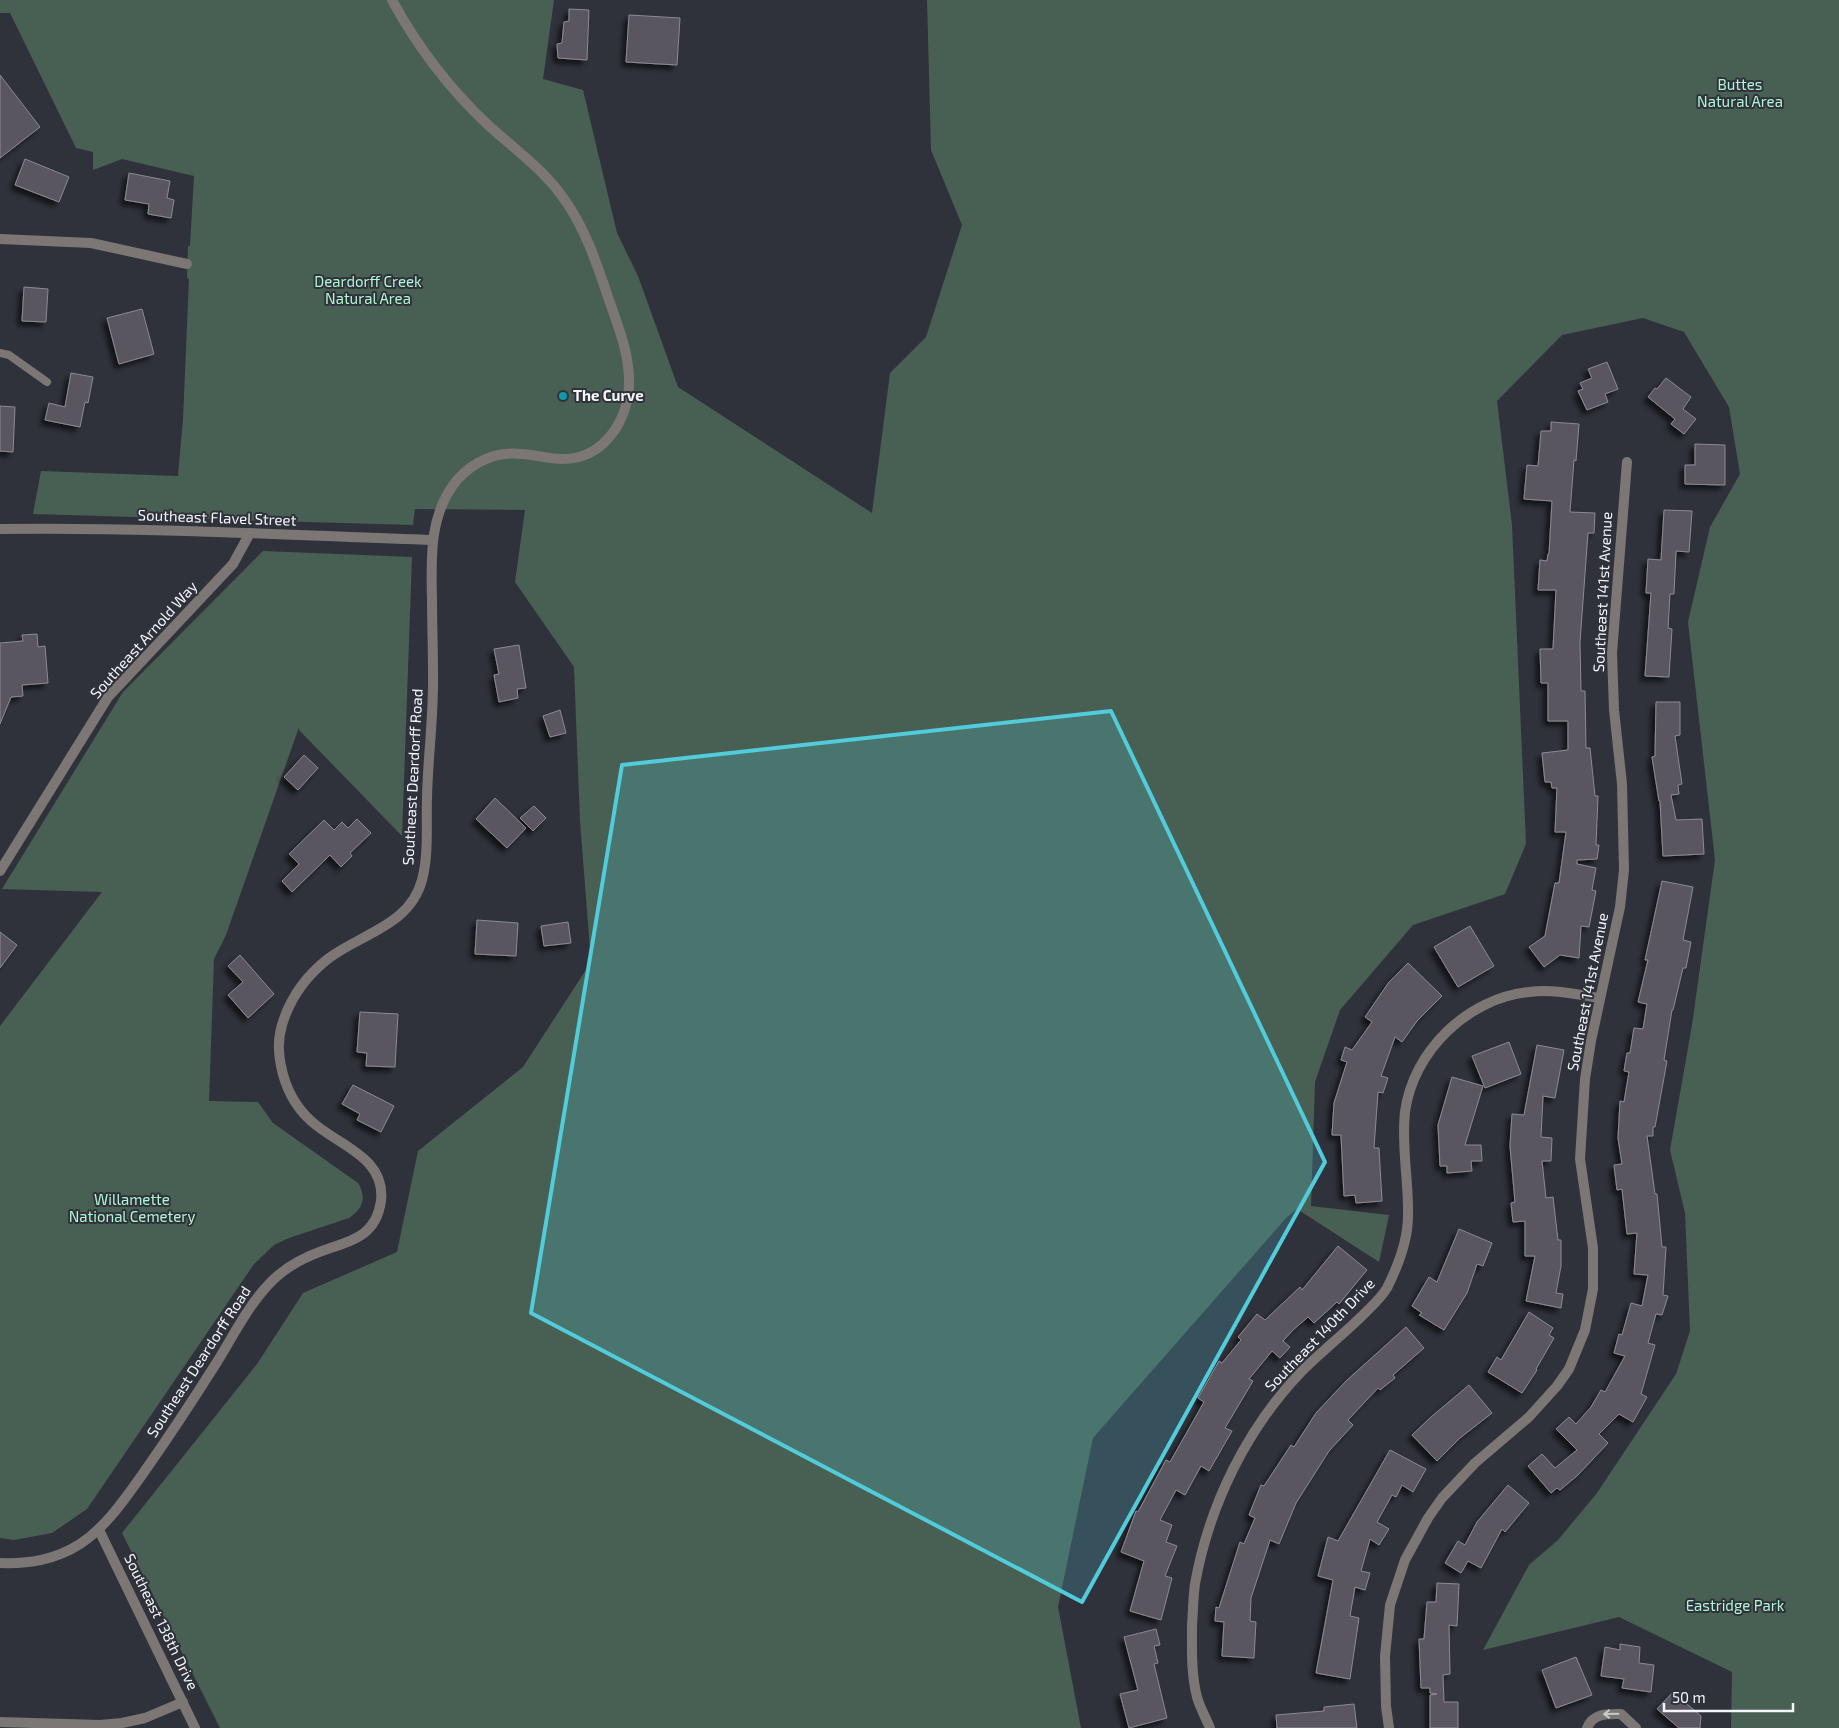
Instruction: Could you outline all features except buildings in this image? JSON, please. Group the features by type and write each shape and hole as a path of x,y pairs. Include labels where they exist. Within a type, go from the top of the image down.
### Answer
{"street":[{"name":"Southeast Deardorff Road","path":"0,1563 37,1562 55,1557 82,1543 99,1530 157,1453 210,1374 252,1306 267,1286 281,1272 300,1261 362,1236 372,1224 379,1210 381,1187 374,1170 365,1158 329,1135 310,1120 297,1104 284,1081 279,1059 278,1041 289,1007 299,988 315,970 333,955 406,912 415,898 422,880 425,861 427,794 434,689 432,540 439,510 456,482 478,463 490,456 517,453 565,459 576,458 595,450 605,443 624,414 629,393 629,368 620,333 590,246 561,195 539,170 459,97 419,44 392,0"},
{"path":"0,239 91,243 187,264"},
{"name":"Southeast 141st Avenue","path":"1390,1728 1386,1706 1385,1656 1390,1605 1405,1560 1428,1518 1442,1498 1475,1463 1528,1417 1557,1386 1569,1369 1585,1330 1593,1289 1593,1256 1580,1159 1582,1117 1590,1041 1620,907 1624,870 1622,784 1614,710 1612,653 1627,462"},
{"name":"Southeast Flavel Street","path":"0,529 42,528 432,540"},
{"name":"Southeast Arnold Way","path":"0,871 108,697 233,564 250,534"},
{"name":"Southeast 140th Drive","path":"1210,1728 1198,1698 1191,1660 1195,1586 1202,1553 1223,1493 1241,1455 1259,1425 1280,1396 1303,1370 1382,1296 1395,1273 1405,1242 1408,1217 1404,1143 1405,1111 1414,1079 1430,1051 1444,1034 1465,1016 1484,1005 1505,997 1529,992 1567,992 1600,998"},
{"name":"Southeast 138th Drive","path":"99,1530 195,1728"},
{"path":"0,1722 100,1725 122,1723 145,1718 183,1702"},
{"path":"1587,1728 1588,1724 1600,1714 1621,1714 1636,1728"}],"lane":[{"path":"0,353 9,355 47,382"}],"highlighted area":[{"path":"1111,711 1325,1162 1082,1602 531,1313 622,765"}],"green space":[{"path":"0,0 554,0 543,79 583,90 617,233 638,276 678,387 872,513 890,373 926,337 962,225 931,150 927,0 1839,0 1839,1728 1731,1728 1732,1672 1619,1617 1483,1650 1529,1565 1558,1540 1597,1493 1676,1374 1690,1331 1685,1213 1670,1150 1692,1025 1715,860 1688,622 1710,527 1740,474 1729,407 1684,332 1643,318 1562,335 1497,401 1512,525 1526,844 1505,894 1413,925 1340,1010 1315,1082 1311,1206 1389,1215 1379,1262 1297,1209 1287,1217 1093,1438 1058,1607 1081,1728 220,1728 122,1533 257,1364 303,1293 397,1252 418,1151 523,1067 591,962 580,821 574,667 515,582 525,510 415,509 413,525 33,514 41,471 178,476 183,419 189,279 187,278 188,246 190,246 194,176 122,159 93,170 93,152 76,148 10,13 0,13"},
{"name":"Willamette National Cemetery","path":"263,551 412,557 402,836 299,730 299,727 226,935 214,959 209,1101 258,1102 273,1123 358,1183 361,1188 362,1202 358,1211 349,1218 289,1238 274,1245 254,1264 87,1509 52,1533 14,1540 0,1538 0,1026 102,892 2,889 123,692"}],"place":[{"name":"The Curve","path":"563,396"}],"park label":[{"name":"Buttes Natural Area","path":"1740,94"},
{"name":"Deardorff Creek Natural Area","path":"368,290"},
{"name":"Eastridge Park","path":"1735,1606"}]}
